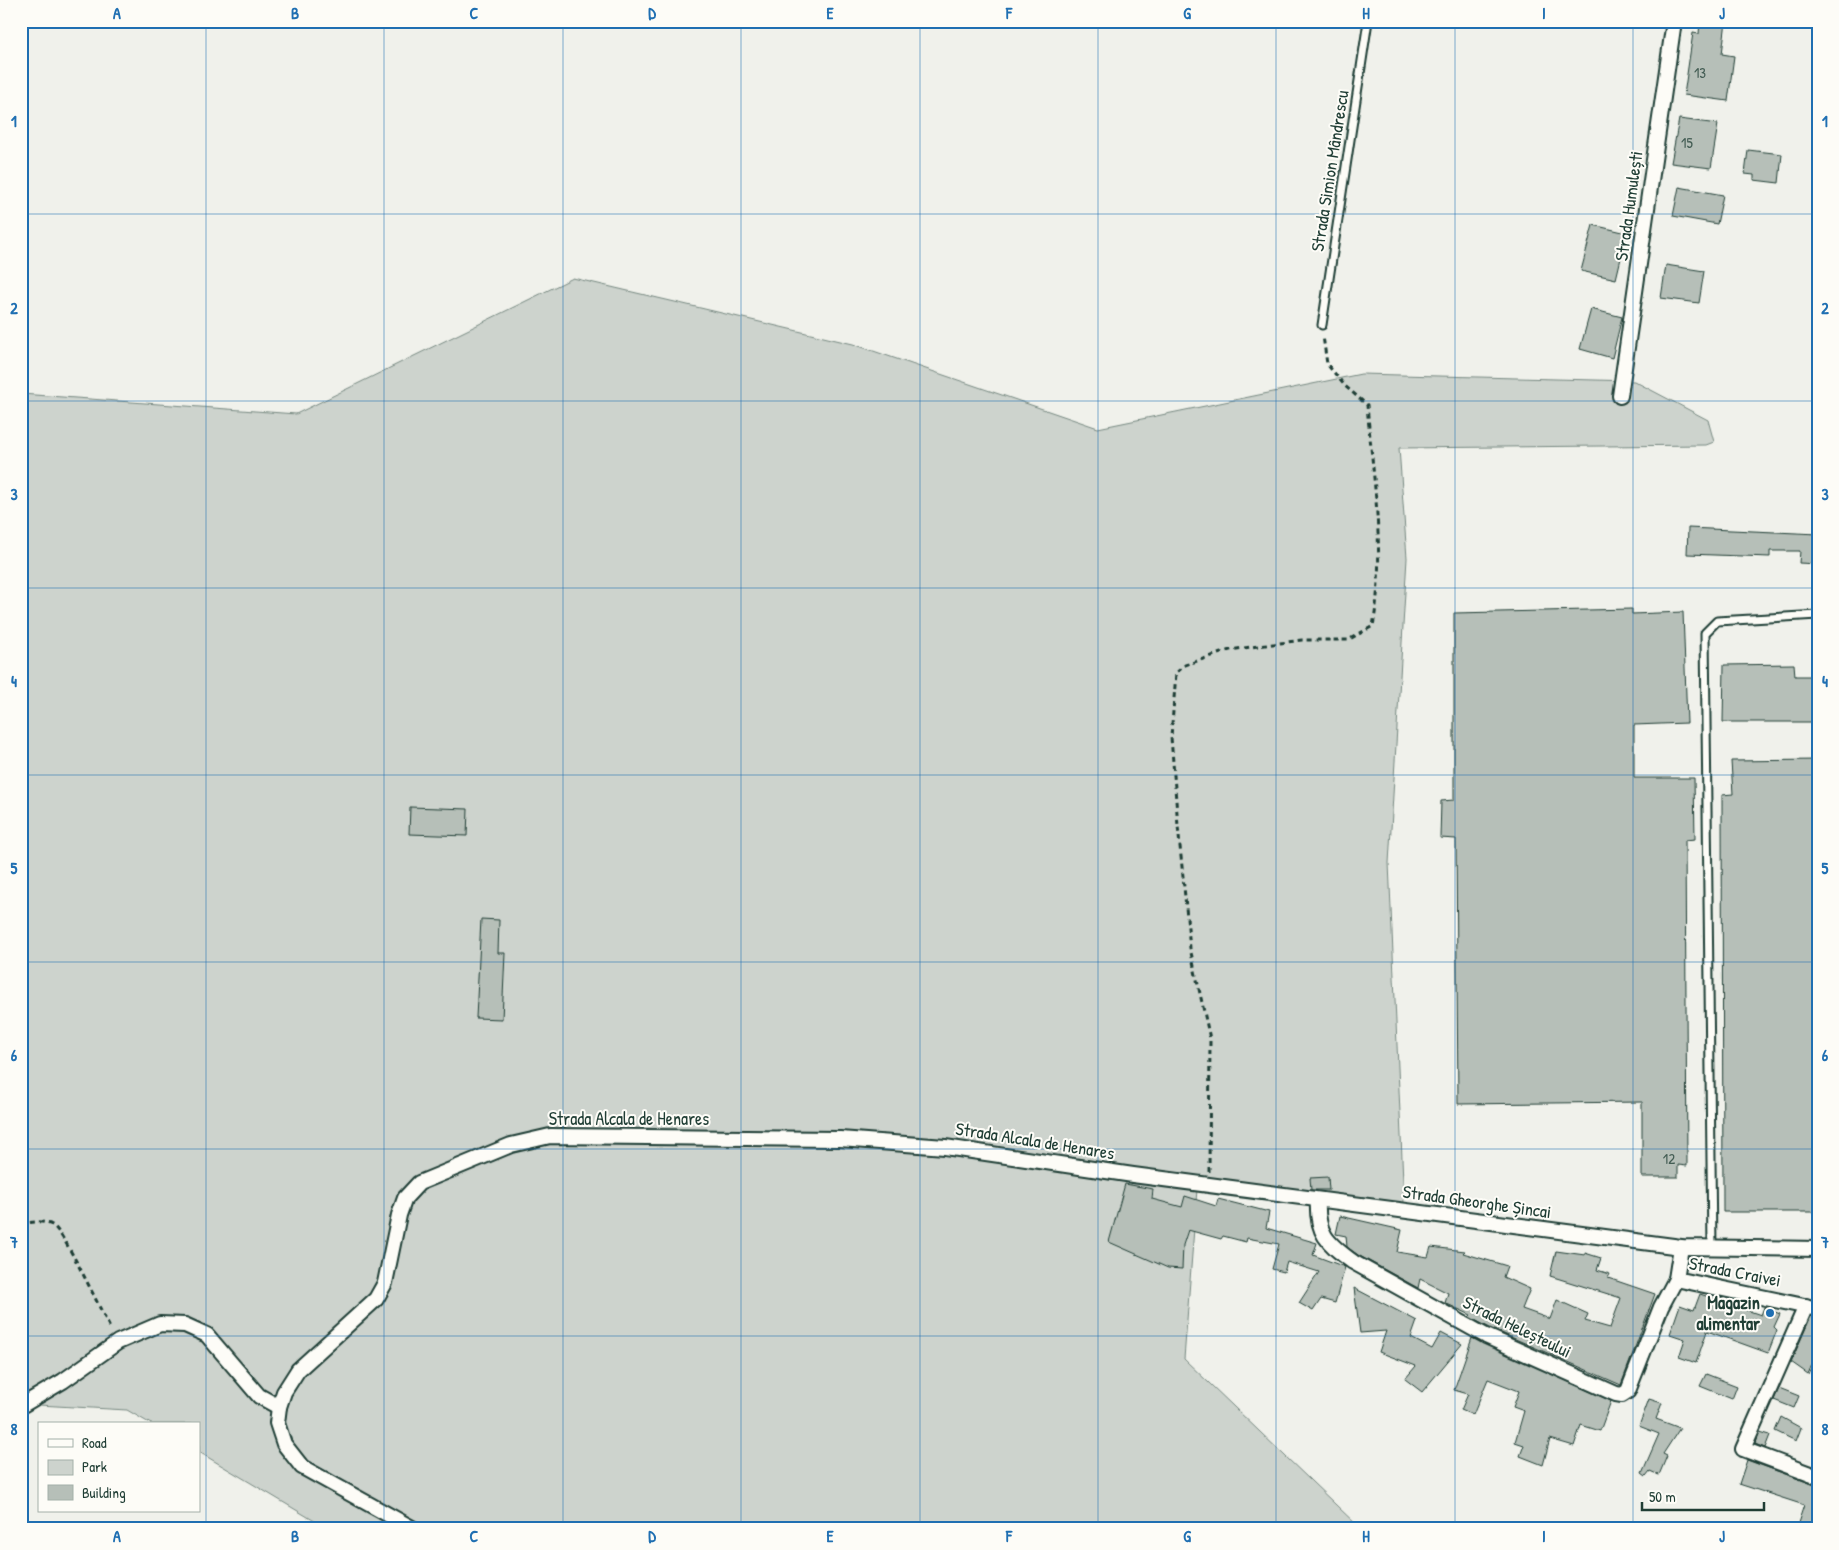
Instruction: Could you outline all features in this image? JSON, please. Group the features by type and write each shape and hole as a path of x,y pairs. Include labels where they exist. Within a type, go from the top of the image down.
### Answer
{"street":[{"name":"Strada Humulești","path":"1620,396 1674,21"},
{"name":"Strada Alcala de Henares","path":"414,1529 302,1467 284,1444 278,1423 279,1407 284,1392 298,1370 376,1299 385,1283 399,1215 405,1198 419,1183 511,1145 550,1136 840,1139 945,1147 1133,1175"},
{"name":"Strada Gheorghe Șincai","path":"1133,1175 1681,1247 1818,1250"},
{"name":"Strada Heleșteului","path":"1318,1200 1317,1218 1322,1233 1332,1247 1352,1262 1486,1336 1616,1394 1622,1395 1628,1391 1661,1307 1676,1280"},
{"name":"Strada Craivei","path":"1681,1247 1676,1280 1812,1307"},
{"path":"1812,1307 1743,1449 1818,1477"},
{"path":"21,1406 64,1381 118,1342 160,1324 185,1325 207,1335 259,1396 279,1407"}],"lane":[{"name":"Strada Simion Mândrescu","path":"1322,324 1368,21"},
{"path":"1712,1248 1705,633 1718,621 1818,615"}],"path":[{"path":"1209,1185 1210,1039 1190,948 1178,826 1171,737 1176,673 1185,665 1230,650 1302,640 1348,640 1373,626 1378,599 1377,547 1367,406 1345,386 1327,364 1322,324"},
{"path":"21,1224 41,1222 54,1226 93,1292 118,1342"}],"green space":[{"path":"573,278 853,344 1098,428 1361,374 1634,381 1708,420 1714,442 1706,445 1399,448 1407,558 1389,863 1404,1204 1198,1176 1184,1359 1361,1529 328,1529 200,1453 200,1422 148,1422 127,1410 21,1404 21,394 296,414"}],"building":[{"path":"1700,21 1726,21 1722,54 1734,56 1728,101 1684,95 1693,33 1699,34"},
{"path":"1679,119 1718,124 1711,168 1671,163"},
{"path":"1748,150 1782,154 1779,183 1754,180 1754,175 1745,174"},
{"path":"1679,187 1723,195 1717,224 1673,216"},
{"path":"1593,225 1627,233 1616,279 1581,271"},
{"path":"1666,265 1704,271 1699,303 1661,298"},
{"path":"1591,309 1622,317 1612,358 1580,349"},
{"path":"1688,528 1818,534 1818,564 1799,563 1800,551 1770,551 1770,557 1687,554"},
{"path":"1632,609 1632,614 1683,612 1687,723 1634,725 1634,778 1694,778 1695,839 1685,840 1687,1166 1678,1165 1678,1177 1642,1177 1642,1102 1458,1104 1456,839 1440,838 1441,801 1454,800 1454,613"},
{"path":"1794,664 1795,676 1818,676 1818,722 1723,722 1724,665"},
{"path":"1818,760 1818,1212 1723,1212 1722,795 1733,794 1731,761"},
{"path":"410,807 468,809 467,836 409,834"},
{"path":"481,919 499,920 498,953 505,953 502,1019 476,1018"},
{"path":"1328,1177 1329,1190 1311,1190 1310,1178"},
{"path":"1125,1184 1153,1189 1152,1199 1182,1207 1185,1196 1216,1206 1218,1199 1269,1212 1266,1228 1317,1243 1313,1255 1345,1267 1335,1303 1321,1299 1313,1311 1299,1303 1319,1272 1287,1262 1284,1272 1272,1269 1279,1244 1247,1238 1246,1242 1223,1236 1221,1239 1188,1230 1183,1245 1182,1269 1168,1268 1109,1242"},
{"path":"1340,1216 1402,1230 1397,1252 1428,1257 1431,1247 1465,1251 1463,1253 1507,1266 1503,1277 1530,1289 1522,1309 1550,1319 1557,1300 1588,1314 1585,1321 1610,1328 1621,1298 1550,1276 1556,1251 1585,1255 1585,1253 1601,1258 1597,1270 1610,1274 1608,1278 1655,1294 1621,1385 1490,1328 1469,1317 1471,1315 1445,1303 1448,1293 1420,1279 1418,1288 1358,1255 1347,1247 1346,1236 1336,1234"},
{"path":"1354,1288 1417,1321 1411,1338 1432,1349 1441,1333 1462,1344 1422,1392 1405,1379 1416,1366 1379,1352 1386,1331 1360,1333"},
{"path":"1700,1294 1761,1315 1764,1307 1780,1314 1774,1327 1777,1330 1768,1353 1707,1331 1696,1363 1679,1357 1685,1339 1670,1334 1680,1305 1694,1310"},
{"path":"1811,1316 1818,1318 1818,1359 1815,1358 1808,1374 1791,1362"},
{"path":"1472,1338 1611,1401 1600,1431 1581,1425 1574,1446 1550,1439 1543,1465 1520,1456 1524,1445 1515,1442 1524,1411 1513,1407 1519,1391 1488,1379 1473,1415 1461,1410 1468,1394 1454,1390"},
{"path":"1706,1374 1737,1386 1732,1399 1700,1386"},
{"path":"1779,1388 1799,1396 1794,1408 1774,1400"},
{"path":"1649,1399 1662,1403 1656,1419 1680,1428 1663,1454 1667,1456 1659,1475 1650,1471 1646,1476 1642,1473 1659,1434 1639,1426"},
{"path":"1781,1417 1801,1428 1796,1441 1775,1431"},
{"path":"1760,1432 1770,1435 1765,1448 1755,1444"},
{"path":"1747,1460 1818,1486 1818,1523 1815,1522 1813,1529 1796,1529 1804,1505 1739,1484"}],"place":[{"name":"Magazin alimentar","path":"1770,1313"}]}
